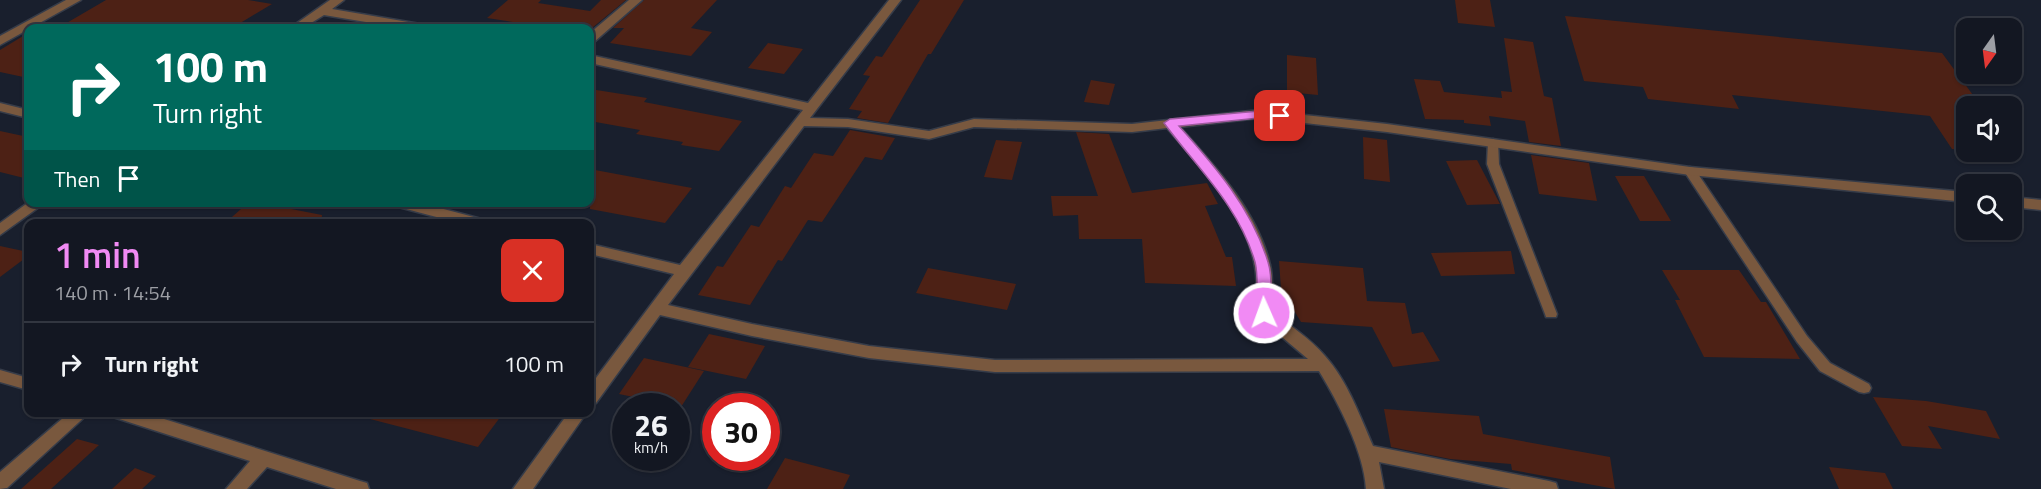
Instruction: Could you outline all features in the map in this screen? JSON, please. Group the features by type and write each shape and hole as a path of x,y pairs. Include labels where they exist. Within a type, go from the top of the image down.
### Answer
{"street":[{"path":"31,24 75,0"},
{"path":"302,24 338,0"},
{"path":"594,36 636,0"},
{"path":"594,393 684,271 895,0"},
{"path":"322,11 397,24"},
{"path":"0,41 24,28"},
{"path":"594,60 813,108"},
{"path":"0,107 24,113"},
{"path":"802,122 848,123 921,135 974,123 1132,128 1259,114 1493,142 1690,171 1956,196"},
{"path":"1170,123 1207,165 1238,210 1262,263 1264,313 1323,365 1367,452 1377,482 1375,489"},
{"path":"2022,203 2041,205"},
{"path":"0,230 32,207"},
{"path":"416,207 464,219"},
{"path":"594,250 684,271"},
{"path":"657,308 752,330 869,352 995,366 1323,365"},
{"path":"0,376 24,383"},
{"path":"0,483 76,417"},
{"path":"135,417 360,489"},
{"path":"522,489 575,417"},
{"path":"1367,452 1549,489"},
{"path":"235,489 265,457"}],"lane":[{"path":"1493,142 1493,164 1551,314"},
{"path":"1690,171 1808,346 1825,367 1864,388"}],"building":[{"path":"106,0 248,0 272,4 239,24 65,24"},
{"path":"508,0 541,0 538,3 590,11 601,0 626,0 594,26 594,24 526,24 487,18"},
{"path":"644,0 717,0 691,28 712,32 691,56 610,43 624,28 613,28"},
{"path":"920,0 964,0 931,54 928,54 888,123 857,118 862,111 849,109 870,76 863,75 876,56 882,57"},
{"path":"1455,0 1490,0 1495,27 1458,23"},
{"path":"1565,16 1942,53 1956,72 1956,84 1965,84 1974,96 1956,96 1956,149 1952,149 1930,116 1732,95 1739,109 1648,99 1643,87 1584,81"},
{"path":"24,35 24,77 0,72 0,50"},
{"path":"1504,38 1533,42 1544,96 1552,98 1561,146 1529,142 1525,121 1489,116 1491,126 1464,123 1464,120 1425,119 1414,79 1440,81 1444,92 1502,98 1501,91 1512,92"},
{"path":"768,43 803,49 784,74 748,68"},
{"path":"1287,55 1316,58 1318,95 1287,92"},
{"path":"1091,80 1115,84 1109,105 1084,102"},
{"path":"594,90 647,98 644,102 742,121 719,151 636,134 640,130 594,122"},
{"path":"850,130 895,138 882,160 865,157 822,222 808,220 782,261 778,260 750,305 698,295 717,266 723,267 751,225 759,227 785,186 791,188 814,153 833,156"},
{"path":"0,131 24,136 24,178 0,172"},
{"path":"1076,132 1109,134 1132,193 1207,183 1218,204 1205,206 1226,257 1232,257 1236,286 1145,283 1142,239 1079,239 1078,215 1053,216 1051,196 1098,196"},
{"path":"1363,137 1387,140 1390,182 1364,179"},
{"path":"996,140 1022,142 1012,180 984,177"},
{"path":"1531,155 1589,163 1597,201 1539,194"},
{"path":"1477,160 1500,204 1467,205 1446,161"},
{"path":"594,171 692,188 665,223 590,209 594,207"},
{"path":"1615,176 1644,176 1671,221 1640,221"},
{"path":"243,207 287,207 322,215 322,219 230,219"},
{"path":"0,246 24,251 24,259 0,277"},
{"path":"1511,251 1515,274 1441,276 1431,253"},
{"path":"1279,261 1363,268 1367,301 1405,303 1412,334 1423,332 1440,361 1393,367 1372,327 1301,322 1281,289"},
{"path":"928,268 1016,284 1007,310 916,293"},
{"path":"1662,270 1739,270 1761,302 1766,302 1800,359 1704,357 1675,300 1680,300"},
{"path":"709,334 765,346 746,379 688,367"},
{"path":"644,358 704,371 690,393 620,393"},
{"path":"1873,397 1926,401 1986,411 2000,439 1928,426 1942,449 1902,446"},
{"path":"1384,409 1479,416 1483,434 1610,457 1615,489 1512,470 1511,464 1450,459 1391,447"},
{"path":"370,417 500,417 478,447 370,419"},
{"path":"77,439 99,445 51,489 21,489"},
{"path":"785,458 850,475 843,489 767,489 777,471 780,471"},
{"path":"1829,467 1885,473 1893,489 1839,489"},
{"path":"135,468 156,476 142,489 112,489"}],"route":[{"path":"1264,313 1262,263 1238,210 1207,165 1170,123 1227,116 1259,114 1280,116"}]}
